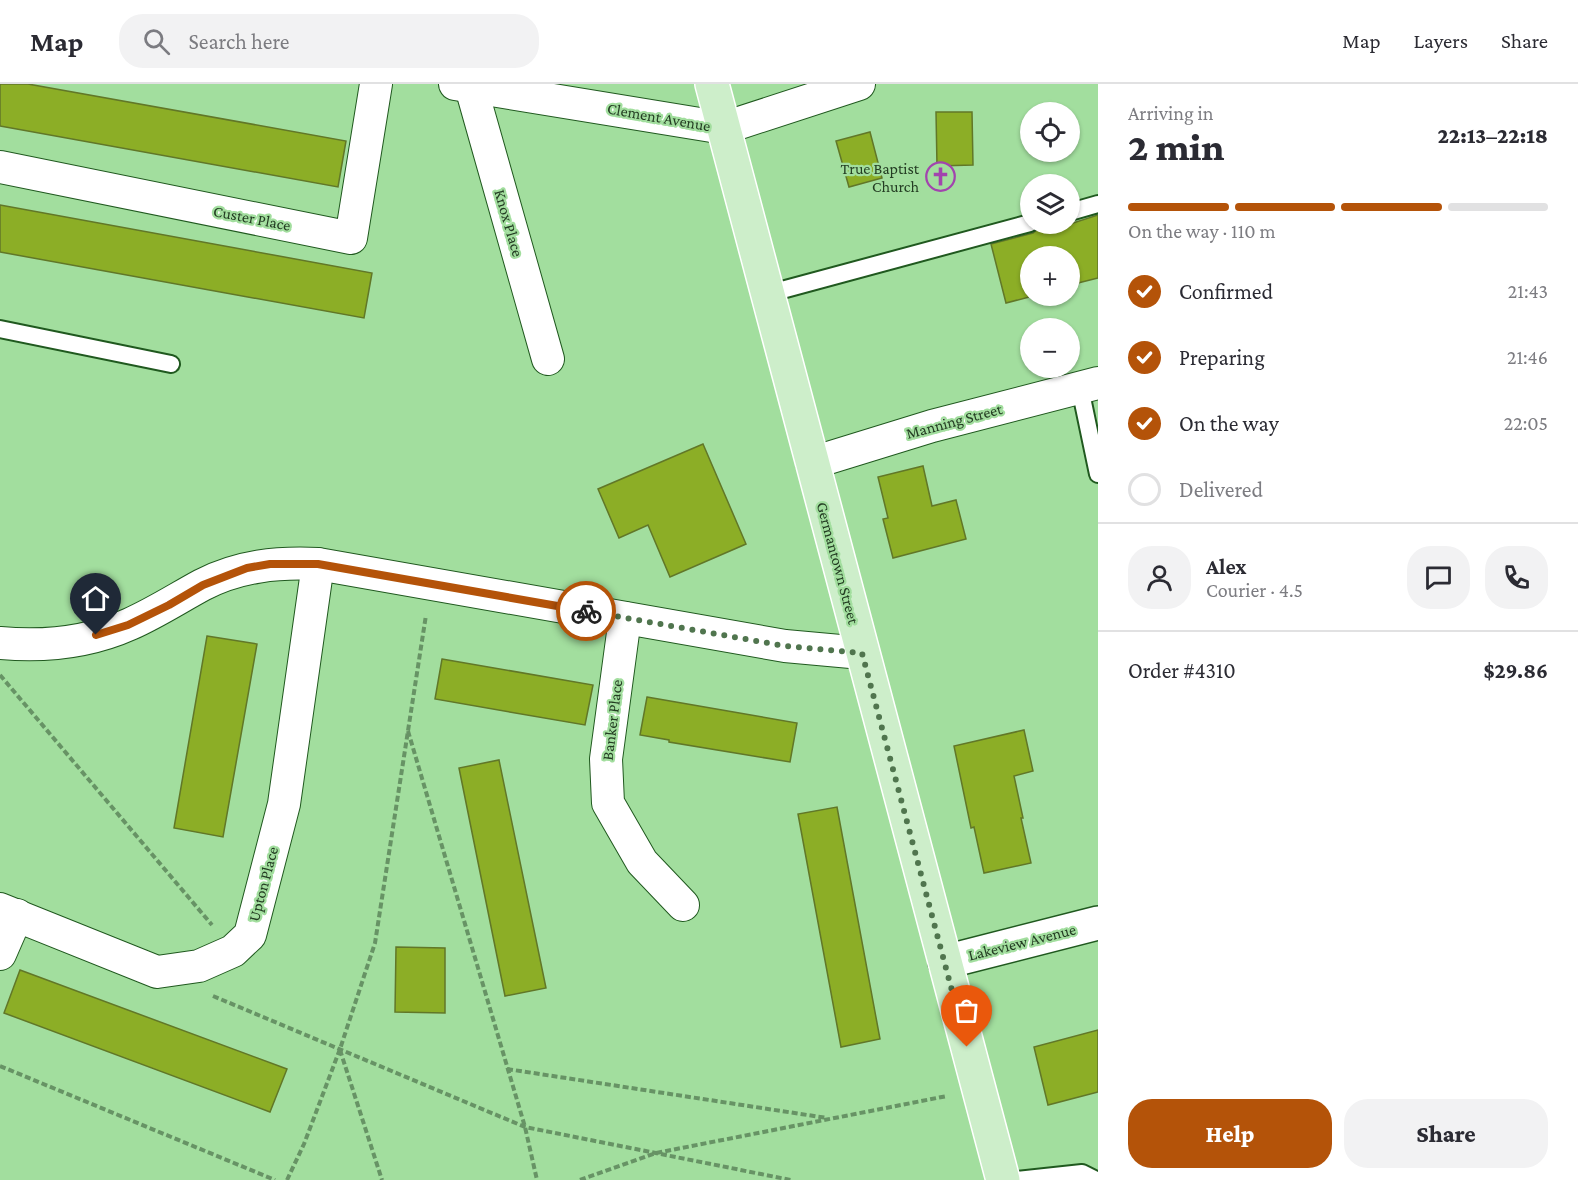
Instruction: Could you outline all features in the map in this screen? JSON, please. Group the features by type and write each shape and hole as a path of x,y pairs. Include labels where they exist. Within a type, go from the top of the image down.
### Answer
{"main road":[{"name":"Germantown Street","path":"712,84 1003,1180"}],"street":[{"name":"Custer Place","path":"0,166 351,238 376,84"},
{"name":"Clement Avenue","path":"465,85 723,128 859,84"},
{"name":"Knox Place","path":"465,85 548,359"},
{"name":"Manning Street","path":"812,464 932,426 1089,386"},
{"path":"0,644 40,644 80,640 128,625 203,585 247,568 270,564 318,564 785,646 862,653"},
{"name":"Upton Place","path":"8,912 157,972 199,966 233,951 250,935 284,804 318,564"},
{"name":"Banker Place","path":"625,618 606,759 608,803 642,862 683,905"},
{"path":"0,954 8,912"},
{"name":"Lakeview Avenue","path":"945,962 1098,923"}],"lane":[{"path":"1080,209 1098,204"},
{"path":"767,294 1020,226"},
{"path":"0,329 171,364"},
{"path":"1089,386 1098,474"},
{"path":"1016,1180 1082,1173 1096,1180"}],"path":[{"path":"287,1180 304,1144 340,1049 375,943 430,584"},
{"path":"0,675 233,951"},
{"path":"408,730 525,1127 537,1180"},
{"path":"211,995 525,1127 791,1180"},
{"path":"340,1049 382,1180"},
{"path":"0,1066 275,1180"},
{"path":"507,1069 831,1119"},
{"path":"580,1180 656,1153 979,1090"}],"building":[{"path":"0,84 28,84 346,141 338,187 0,126"},
{"path":"936,112 972,112 973,165 937,166"},
{"path":"870,132 882,178 849,187 836,141"},
{"path":"0,205 372,273 364,318 0,252"},
{"path":"1098,215 1098,278 1080,282 1080,246 1020,246 1020,299 1006,303 991,244 1029,234 1080,234 1080,221"},
{"path":"703,444 746,544 670,577 648,525 619,538 598,489"},
{"path":"923,466 932,506 956,500 966,539 893,558 883,519 888,518 878,477"},
{"path":"207,636 257,644 223,837 174,828"},
{"path":"442,659 593,685 585,725 435,699"},
{"path":"647,697 797,723 790,762 640,735"},
{"path":"1024,730 1033,771 1014,776 1031,863 984,873 974,827 971,828 954,746"},
{"path":"499,760 546,988 505,996 459,768"},
{"path":"837,807 880,1039 841,1047 798,814"},
{"path":"396,947 445,948 445,1013 395,1012"},
{"path":"20,970 287,1069 270,1112 4,1013"},
{"path":"1098,1030 1098,1092 1048,1105 1034,1047"}],"way so far":[{"path":"586,611 785,646 862,653 967,1047"}],"place":[{"name":"True Baptist Church","path":"940,177"}],"route":[{"path":"96,635 128,625 203,585 247,568 270,564 318,564 586,611"}]}
